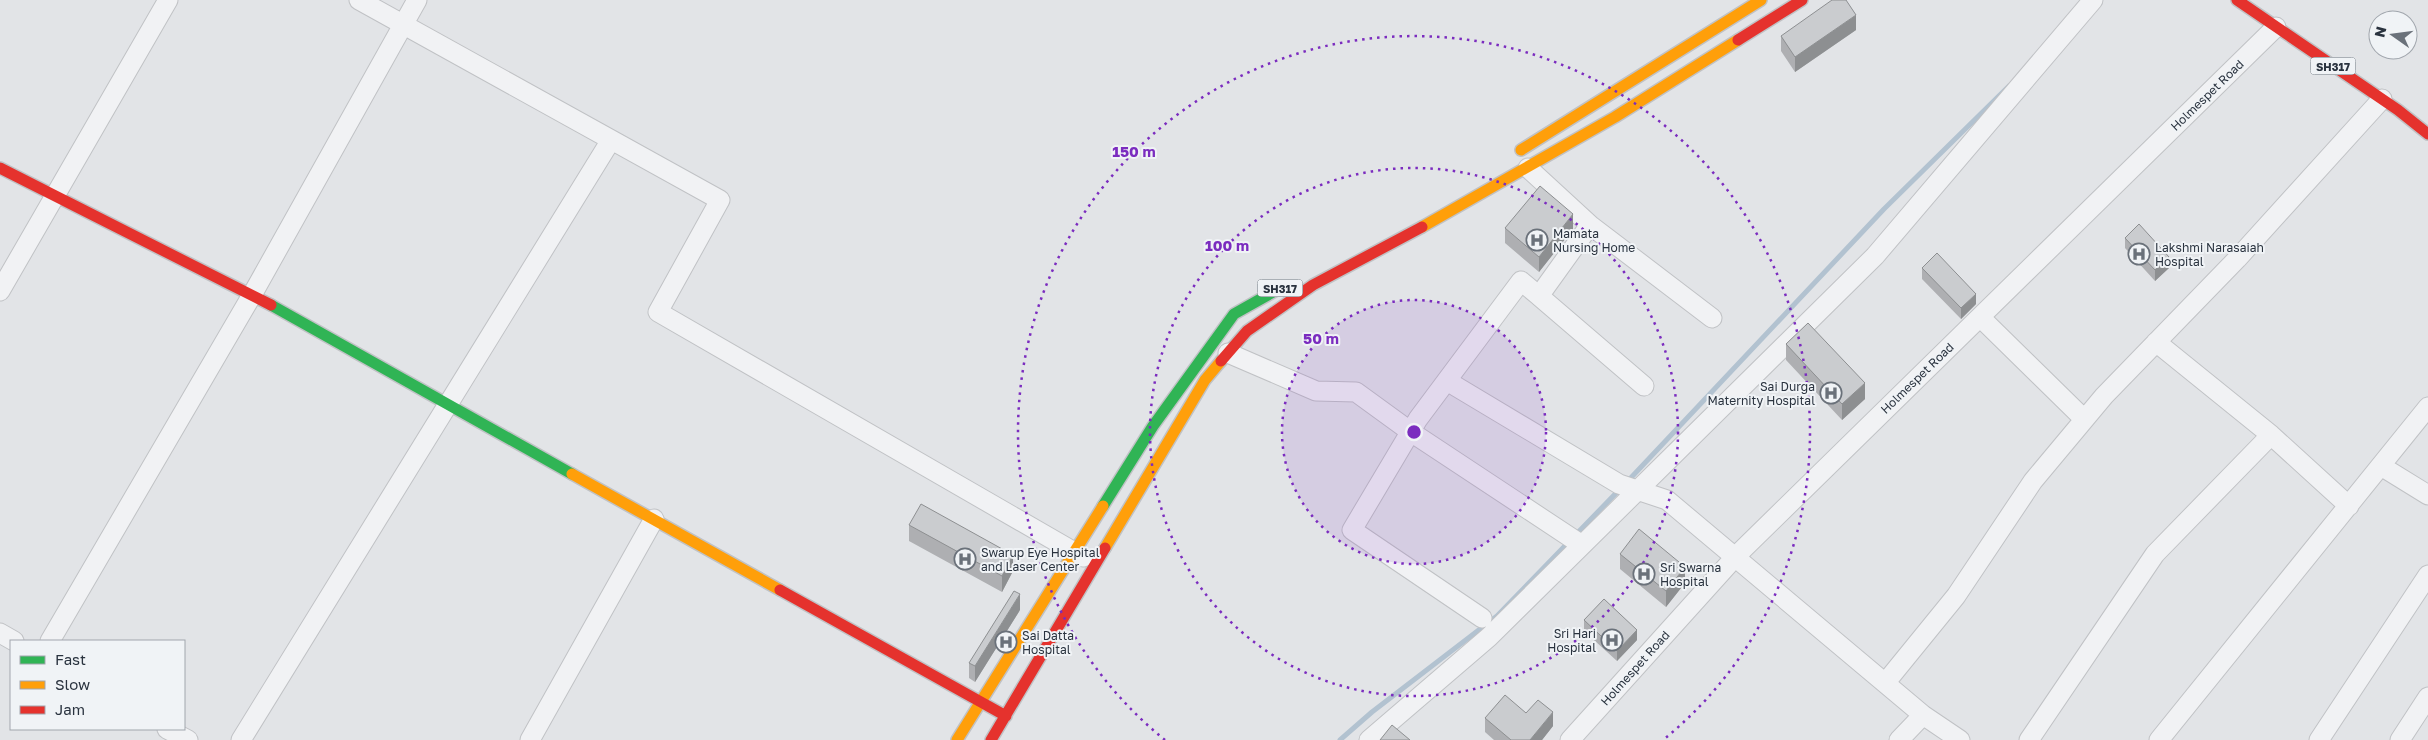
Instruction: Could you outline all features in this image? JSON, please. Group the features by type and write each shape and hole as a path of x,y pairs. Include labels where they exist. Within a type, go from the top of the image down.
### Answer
{"main road":[{"path":"1511,156 1761,0"},
{"name":"SH317","path":"991,740 1205,380 1247,331 1313,285 1467,203 1528,168 1615,117 1802,0"},
{"name":"SH317","path":"2237,0 2382,99 2428,134"},
{"path":"0,168 252,295 1006,716"},
{"name":"SH317","path":"957,740 1153,426 1234,314 1292,282"}],"street":[{"path":"0,291 53,196 168,0"},
{"path":"359,0 720,200 658,312 1095,564"},
{"path":"51,640 252,295 417,0"},
{"path":"1369,740 1489,637 1876,256 2093,0"},
{"name":"Holmespet Road","path":"1570,740 1736,556 2276,27"},
{"path":"1886,682 1956,596 2033,481 2084,420 2156,342 2237,259 2382,99"},
{"path":"241,740 611,140"},
{"path":"1528,168 1590,225 1712,318"},
{"path":"1539,296 1590,225"},
{"path":"1482,618 1352,530 1410,432 1521,281 1644,386"},
{"path":"1980,317 2084,420"},
{"path":"2156,342 2271,435 2349,506"},
{"path":"1228,353 1316,391 1356,392 1410,432 1582,545"},
{"path":"1447,381 1619,484 1667,500 1923,715 1960,740"},
{"path":"2159,740 2428,407"},
{"path":"2029,740 2155,554 2271,435"},
{"path":"2381,466 2428,494"},
{"path":"530,740 654,519"},
{"path":"2319,740 2428,575"},
{"path":"0,633 12,640"},
{"path":"2400,740 2428,697"},
{"path":"1899,740 1923,715"},
{"path":"169,730 188,740"}],"building":[{"path":"1832,0 1846,0 1856,15 1795,57 1781,36"},
{"path":"1540,186 1573,214 1539,257 1505,228"},
{"path":"2139,224 2169,257 2155,270 2125,238"},
{"path":"1937,253 1976,294 1961,308 1922,268"},
{"path":"1808,323 1865,383 1842,404 1786,344"},
{"path":"921,504 1013,555 1002,576 909,525"},
{"path":"1639,529 1685,567 1666,591 1620,554"},
{"path":"1014,591 1020,594 975,666 969,663"},
{"path":"1604,599 1637,630 1617,651 1584,620"},
{"path":"1505,695 1526,713 1538,700 1553,712 1530,740 1511,740 1485,718"},
{"path":"1392,725 1410,740 1380,740"}],"waterway":[{"path":"1626,483 1884,209 2009,86"},
{"path":"1340,740 1372,712 1497,616 1620,489"}],"traffic: fast":[{"path":"1103,506 1153,426 1234,314 1282,287"},
{"path":"271,305 572,474"}],"traffic: slow":[{"path":"1521,150 1761,0"},
{"path":"1422,227 1615,117 1738,40"},
{"path":"1105,548 1205,380 1221,361"},
{"path":"572,474 780,590"},
{"path":"957,740 1103,506"}],"traffic: jam":[{"path":"1738,40 1802,0"},
{"path":"2237,0 2398,110 2428,134"},
{"path":"0,168 271,305"},
{"path":"1221,361 1247,331 1313,285 1422,227"},
{"path":"991,740 1105,548"},
{"path":"780,590 1006,716"}],"place":[{"name":"Mamata Nursing Home","path":"1537,240"},
{"name":"Lakshmi Narasaiah Hospital","path":"2139,254"},
{"name":"Sai Durga Maternity Hospital","path":"1831,393"},
{"name":"Swarup Eye Hospital and Laser Center","path":"965,559"},
{"name":"Sri Swarna Hospital","path":"1644,574"},
{"name":"Sri Hari Hospital","path":"1612,640"},
{"name":"Sai Datta Hospital","path":"1006,642"}]}
